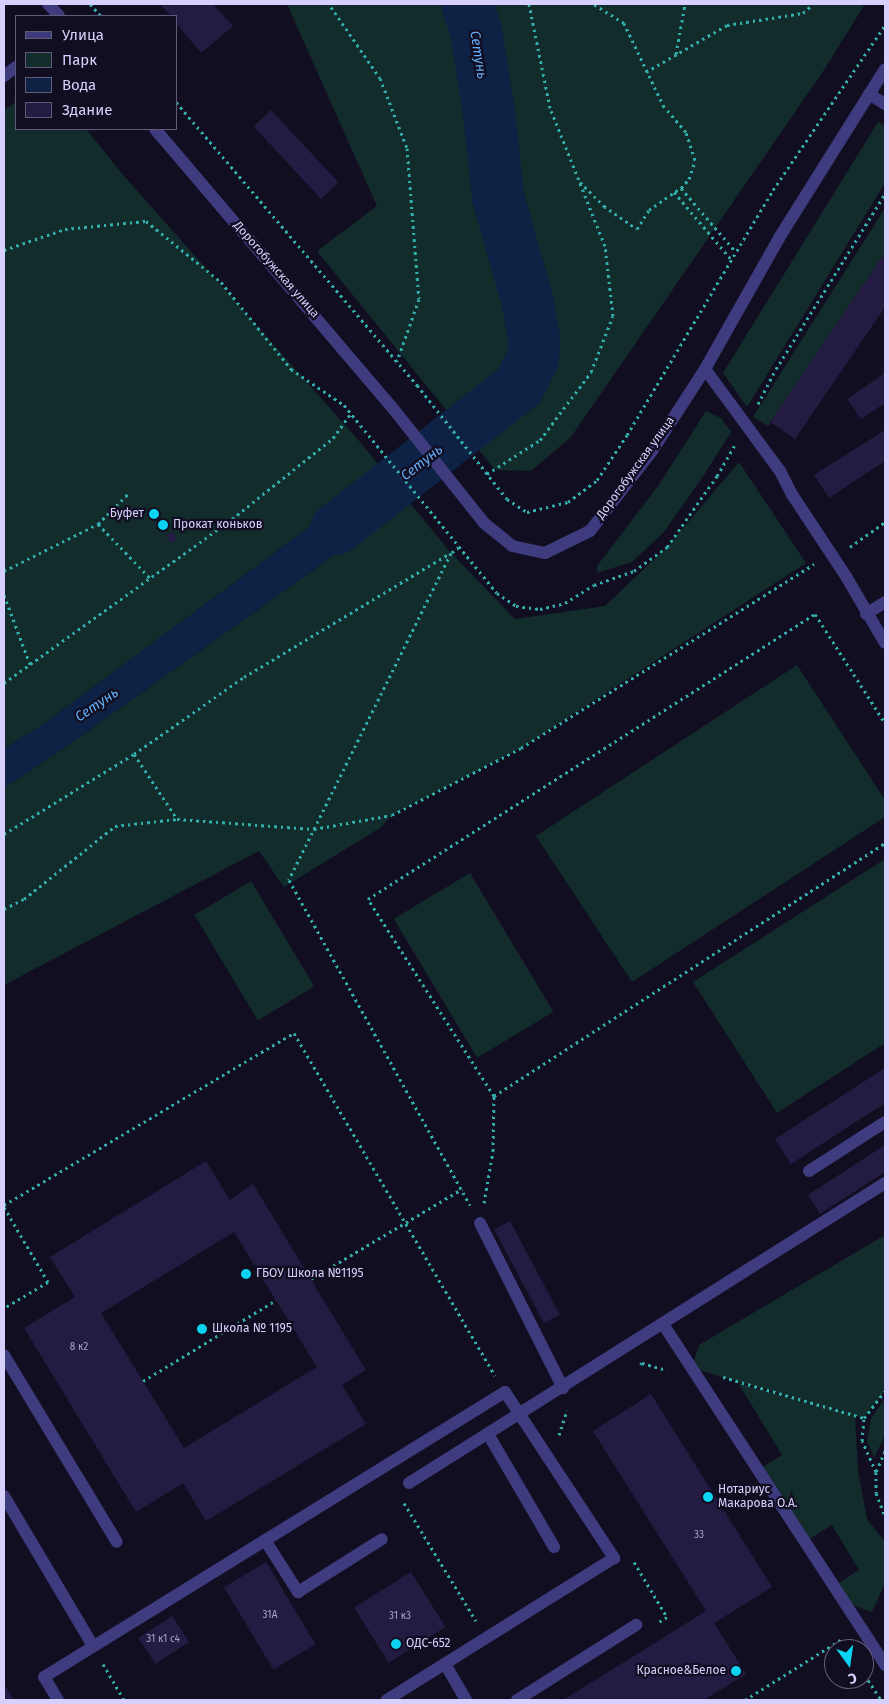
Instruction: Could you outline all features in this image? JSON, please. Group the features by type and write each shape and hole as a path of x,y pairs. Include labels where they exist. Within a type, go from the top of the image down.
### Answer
{"street":[{"path":"48,4 58,15"},
{"path":"4,76 15,68"},
{"name":"Дорогобужская улица","path":"156,130 391,406 484,523 512,546 545,553 590,531 652,451 705,369 779,238 885,69"},
{"path":"869,94 885,104"},
{"path":"705,369 780,471 793,496 847,578 866,614 885,643"},
{"path":"866,614 885,602"},
{"path":"809,1171 885,1122"},
{"path":"409,1483 563,1388 885,1183"},
{"path":"480,1223 563,1388"},
{"path":"663,1324 885,1666"},
{"path":"4,1355 118,1542"},
{"path":"58,1700 44,1677 505,1392 614,1558 387,1700"},
{"path":"488,1434 554,1547"},
{"path":"4,1496 93,1646"},
{"path":"265,1540 298,1592 382,1539"},
{"path":"517,1700 636,1625"},
{"path":"445,1664 466,1700"}],"path":[{"path":"90,4 100,15"},
{"path":"487,474 540,440 591,372 614,316 605,246 550,108 529,4"},
{"path":"578,180 604,206 637,229 649,210 681,188 689,179 695,160 686,132 664,106 624,24 593,4"},
{"path":"676,54 685,4"},
{"path":"646,72 727,25 803,13 813,4"},
{"path":"331,7 380,78 407,148 419,299 397,361"},
{"path":"178,104 397,361 507,499 527,512 568,502 597,480 627,434 730,258 773,190 885,25"},
{"path":"681,188 735,251"},
{"path":"674,192 730,258"},
{"path":"4,250 65,229 146,221 222,282 291,369 344,405 497,593 516,606 540,609 565,603"},
{"path":"4,683 227,523 333,438 351,413"},
{"path":"4,570 98,524 129,493"},
{"path":"4,909 24,899 115,826 177,819 314,829 392,815 521,748 830,554 842,553 885,522"},
{"path":"98,524 150,578"},
{"path":"4,834 134,754 244,677 459,547"},
{"path":"451,553 290,880 480,1223"},
{"path":"4,595 30,664"},
{"path":"480,1223 493,1151 494,1096 368,899 815,614 885,723"},
{"path":"134,754 177,819"},
{"path":"494,1096 885,843"},
{"path":"4,1308 48,1282 4,1206 294,1033 494,1372"},
{"path":"311,1279 462,1189"},
{"path":"143,1381 276,1300"},
{"path":"634,1368 642,1363 675,1372"},
{"path":"692,1368 864,1418"},
{"path":"876,1472 862,1441 864,1418 882,1392 885,1391"},
{"path":"558,1438 565,1411 573,1407"},
{"path":"885,1451 876,1472 876,1493 885,1517"},
{"path":"404,1502 486,1638"},
{"path":"633,1560 667,1617 651,1627"},
{"path":"745,1700 842,1638 837,1630"},
{"path":"93,1646 124,1700"},
{"path":"874,1689 881,1700"}],"green space":[{"path":"287,4 865,4 824,70 571,437 531,471 495,470 317,251 377,206"},
{"path":"15,103 15,130 87,130 124,176 360,442 451,553 515,619 605,606 667,547 739,462 806,563 521,748 392,815 380,828 284,887 259,851 4,985 4,788 74,741 326,561 404,499 377,468 335,508 45,723 4,749 4,110"},
{"path":"878,122 885,126 885,183 747,407 723,373"},
{"path":"885,208 885,253 768,426 753,417"},
{"path":"706,411 721,418 731,432 704,475 664,532 632,562 597,573 597,566 658,486"},
{"path":"797,665 885,800 885,817 632,982 536,836"},
{"path":"885,859 885,1043 777,1113 693,982"},
{"path":"470,873 553,1012 477,1058 394,919"},
{"path":"251,881 314,986 258,1020 194,915"},
{"path":"885,1235 885,1391 864,1418 855,1416 858,1470 867,1519 885,1542 885,1583 872,1612 850,1604 837,1584 859,1570 832,1525 808,1540 761,1468 782,1455 738,1383 811,1403 692,1368 699,1345"},
{"path":"885,1398 885,1435 874,1458 867,1441 871,1418"}],"water":[{"path":"378,468 404,499 326,561 74,741 4,788 4,749 45,723 335,508"}],"building":[{"path":"160,4 213,4 233,26 201,53 178,25 178,15 170,15"},
{"path":"271,110 339,182 321,199 253,126"},
{"path":"885,253 885,307 795,439 770,422"},
{"path":"885,373 885,403 861,419 847,399"},
{"path":"885,430 885,461 829,498 814,475"},
{"name":"Буфет","path":"155,508 160,515 153,521 148,513"},
{"name":"Прокат коньков","path":"163,519 168,526 162,531 157,524"},
{"path":"172,531 177,538 171,543 166,536"},
{"path":"885,1068 885,1103 791,1164 775,1139"},
{"path":"885,1145 885,1172 820,1214 808,1195"},
{"path":"206,1161 230,1200 253,1184 366,1370 342,1385 366,1424 206,1521 183,1483 136,1512 24,1328 75,1297 50,1257","holes":["234,1232 317,1367 184,1448 101,1313"]},
{"path":"510,1221 560,1315 544,1323 494,1229"},
{"path":"651,1394 772,1587 714,1623 746,1674 704,1700 563,1700 706,1611 593,1431"},
{"path":"266,1562 315,1644 273,1670 224,1587"},
{"path":"411,1572 445,1627 389,1663 354,1608"},
{"path":"172,1616 189,1642 155,1664 138,1638"},
{"path":"4,1684 14,1700 4,1700"}],"waterway":[{"name":"Сетунь","path":"336,529 519,386 533,359 534,338 528,303 498,197 489,113 476,31 467,4"}],"place":[{"name":"Буфет","path":"154,514"},
{"name":"Прокат коньков","path":"163,525"},
{"name":"ГБОУ Школа №1195","path":"246,1274"},
{"name":"Школа № 1195","path":"202,1329"},
{"name":"Нотариус Макарова О.А.","path":"708,1497"},
{"name":"ОДС-652","path":"396,1644"},
{"name":"Красное&Белое","path":"736,1671"}]}
